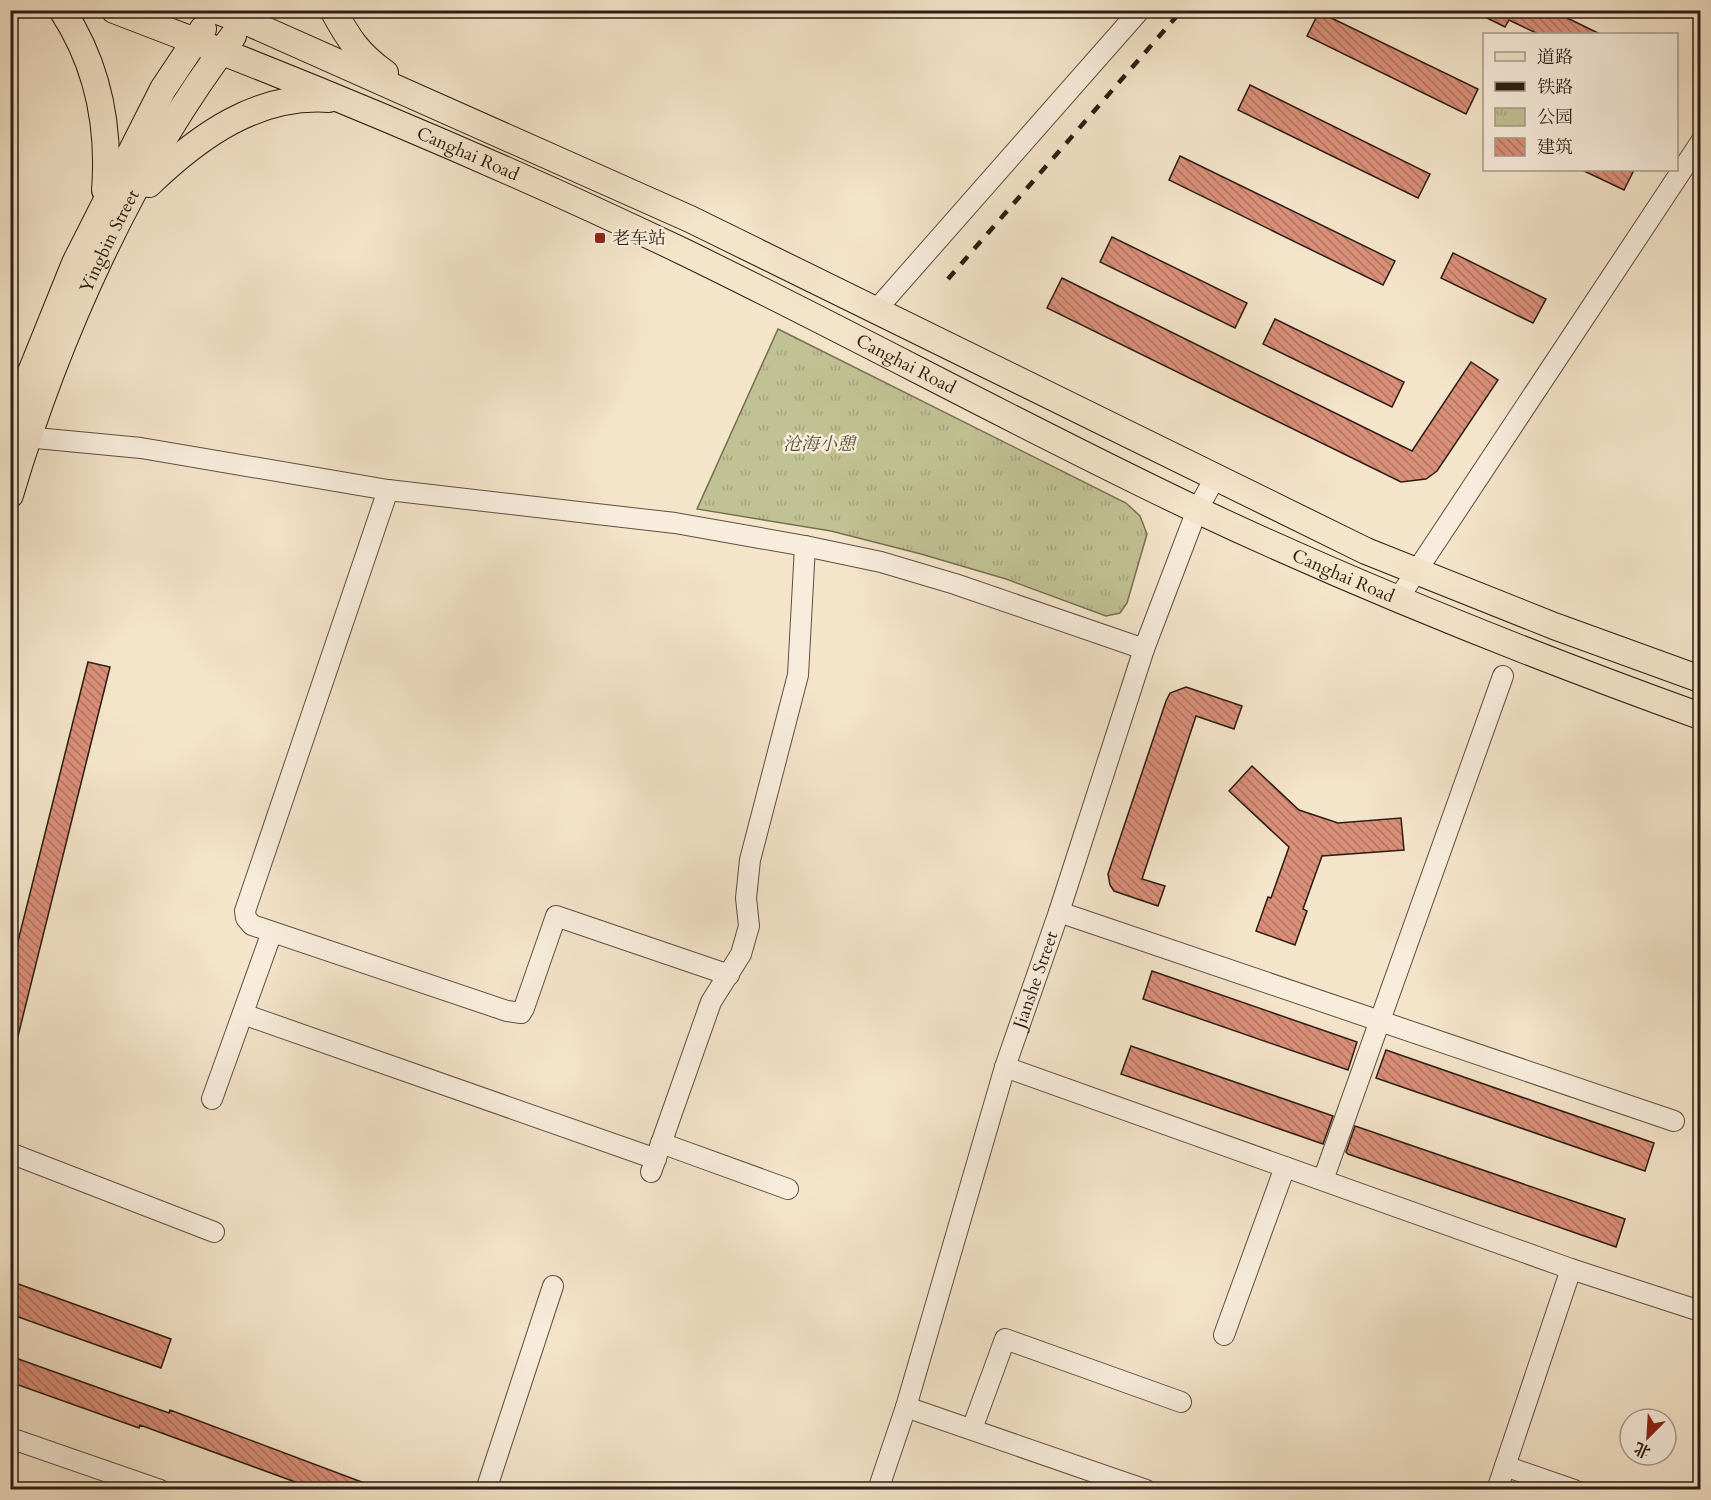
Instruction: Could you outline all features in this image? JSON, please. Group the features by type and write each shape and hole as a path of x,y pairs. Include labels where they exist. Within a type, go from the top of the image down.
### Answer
{"main road":[{"path":"62,10 76,32 87,57 102,110 114,208"},
{"name":"Canghai Road","path":"114,10 223,50 341,100 684,252 1197,510 1398,599 1567,668 1701,716"},
{"path":"333,10 346,34 365,59 425,101"},
{"name":"Yingbin Street","path":"10,495 17,432 83,298 114,208 163,89 194,40 217,11"},
{"name":"Canghai Road","path":"217,11 250,16 425,101 690,219 1215,478 1415,572 1701,679"},
{"name":"Yingbin Street","path":"114,208 168,133 223,50 250,16"},
{"path":"114,208 185,149 231,121 287,101 317,98 341,100"}],"street":[{"path":"876,310 1140,10"},
{"path":"1398,599 1701,143"},
{"path":"17,432 141,448 388,490 675,523 805,546 882,562 955,584 1144,649"},
{"name":"Jianshe Street","path":"878,1490 906,1407 1005,1067 1059,912 1144,649 1197,510 1215,478"},
{"path":"388,490 245,911 246,918 252,925 272,932 521,1013 556,916 729,975"},
{"path":"656,1158 711,1002 741,954 749,926 746,898 750,860 768,780 798,675 805,546"},
{"path":"1323,1180 1503,676"},
{"path":"1059,912 1674,1121"},
{"path":"212,1099 272,932"},
{"path":"243,1014 656,1158 788,1189"},
{"path":"1005,1067 1571,1269 1701,1311"},
{"path":"10,1153 214,1232"},
{"path":"1224,1335 1286,1167"},
{"path":"1497,1490 1571,1269"},
{"path":"486,1490 553,1286"},
{"path":"972,1430 1005,1339 1181,1401"},
{"path":"906,1407 1146,1490"},
{"path":"10,1438 154,1488"},
{"path":"1505,1466 1574,1490"}],"green space":[{"name":"沧海小憩","path":"778,329 1126,503 1140,516 1147,534 1127,603 1120,613 1106,616 1006,579 831,531 697,509"}],"building":[{"path":"1471,10 1551,10 1598,33 1536,33 1509,20 1505,27"},
{"path":"1319,12 1478,89 1466,114 1307,36"},
{"path":"1250,85 1430,174 1418,198 1238,110"},
{"path":"1180,156 1395,261 1383,285 1169,180"},
{"path":"1584,171 1634,171 1624,190"},
{"path":"1112,237 1247,303 1235,328 1100,262"},
{"path":"1453,253 1546,299 1533,323 1441,278"},
{"path":"1062,278 1412,451 1471,362 1498,380 1437,471 1426,479 1401,482 1047,308"},
{"path":"1275,319 1404,382 1392,407 1263,344"},
{"path":"88,662 110,667 15,1048 10,1048 10,973"},
{"path":"1186,687 1242,706 1234,729 1196,716 1142,879 1165,886 1158,906 1114,891 1108,874 1166,701 1170,693"},
{"path":"1252,766 1299,810 1338,823 1401,818 1404,850 1322,856 1303,909 1307,911 1295,945 1256,931 1268,897 1271,898 1289,847 1229,791"},
{"path":"1152,971 1357,1042 1348,1070 1143,999"},
{"path":"1131,1046 1333,1116 1323,1144 1121,1074"},
{"path":"1386,1050 1654,1143 1645,1171 1376,1078"},
{"path":"1355,1126 1625,1219 1616,1247 1348,1154 1346,1152"},
{"path":"10,1281 171,1339 161,1368 10,1314"},
{"path":"10,1356 169,1413 170,1410 383,1490 317,1490 140,1425 139,1428 10,1382"}],"railway":[{"path":"948,279 1182,10"}],"place":[{"name":"老车站","path":"600,238"}]}
